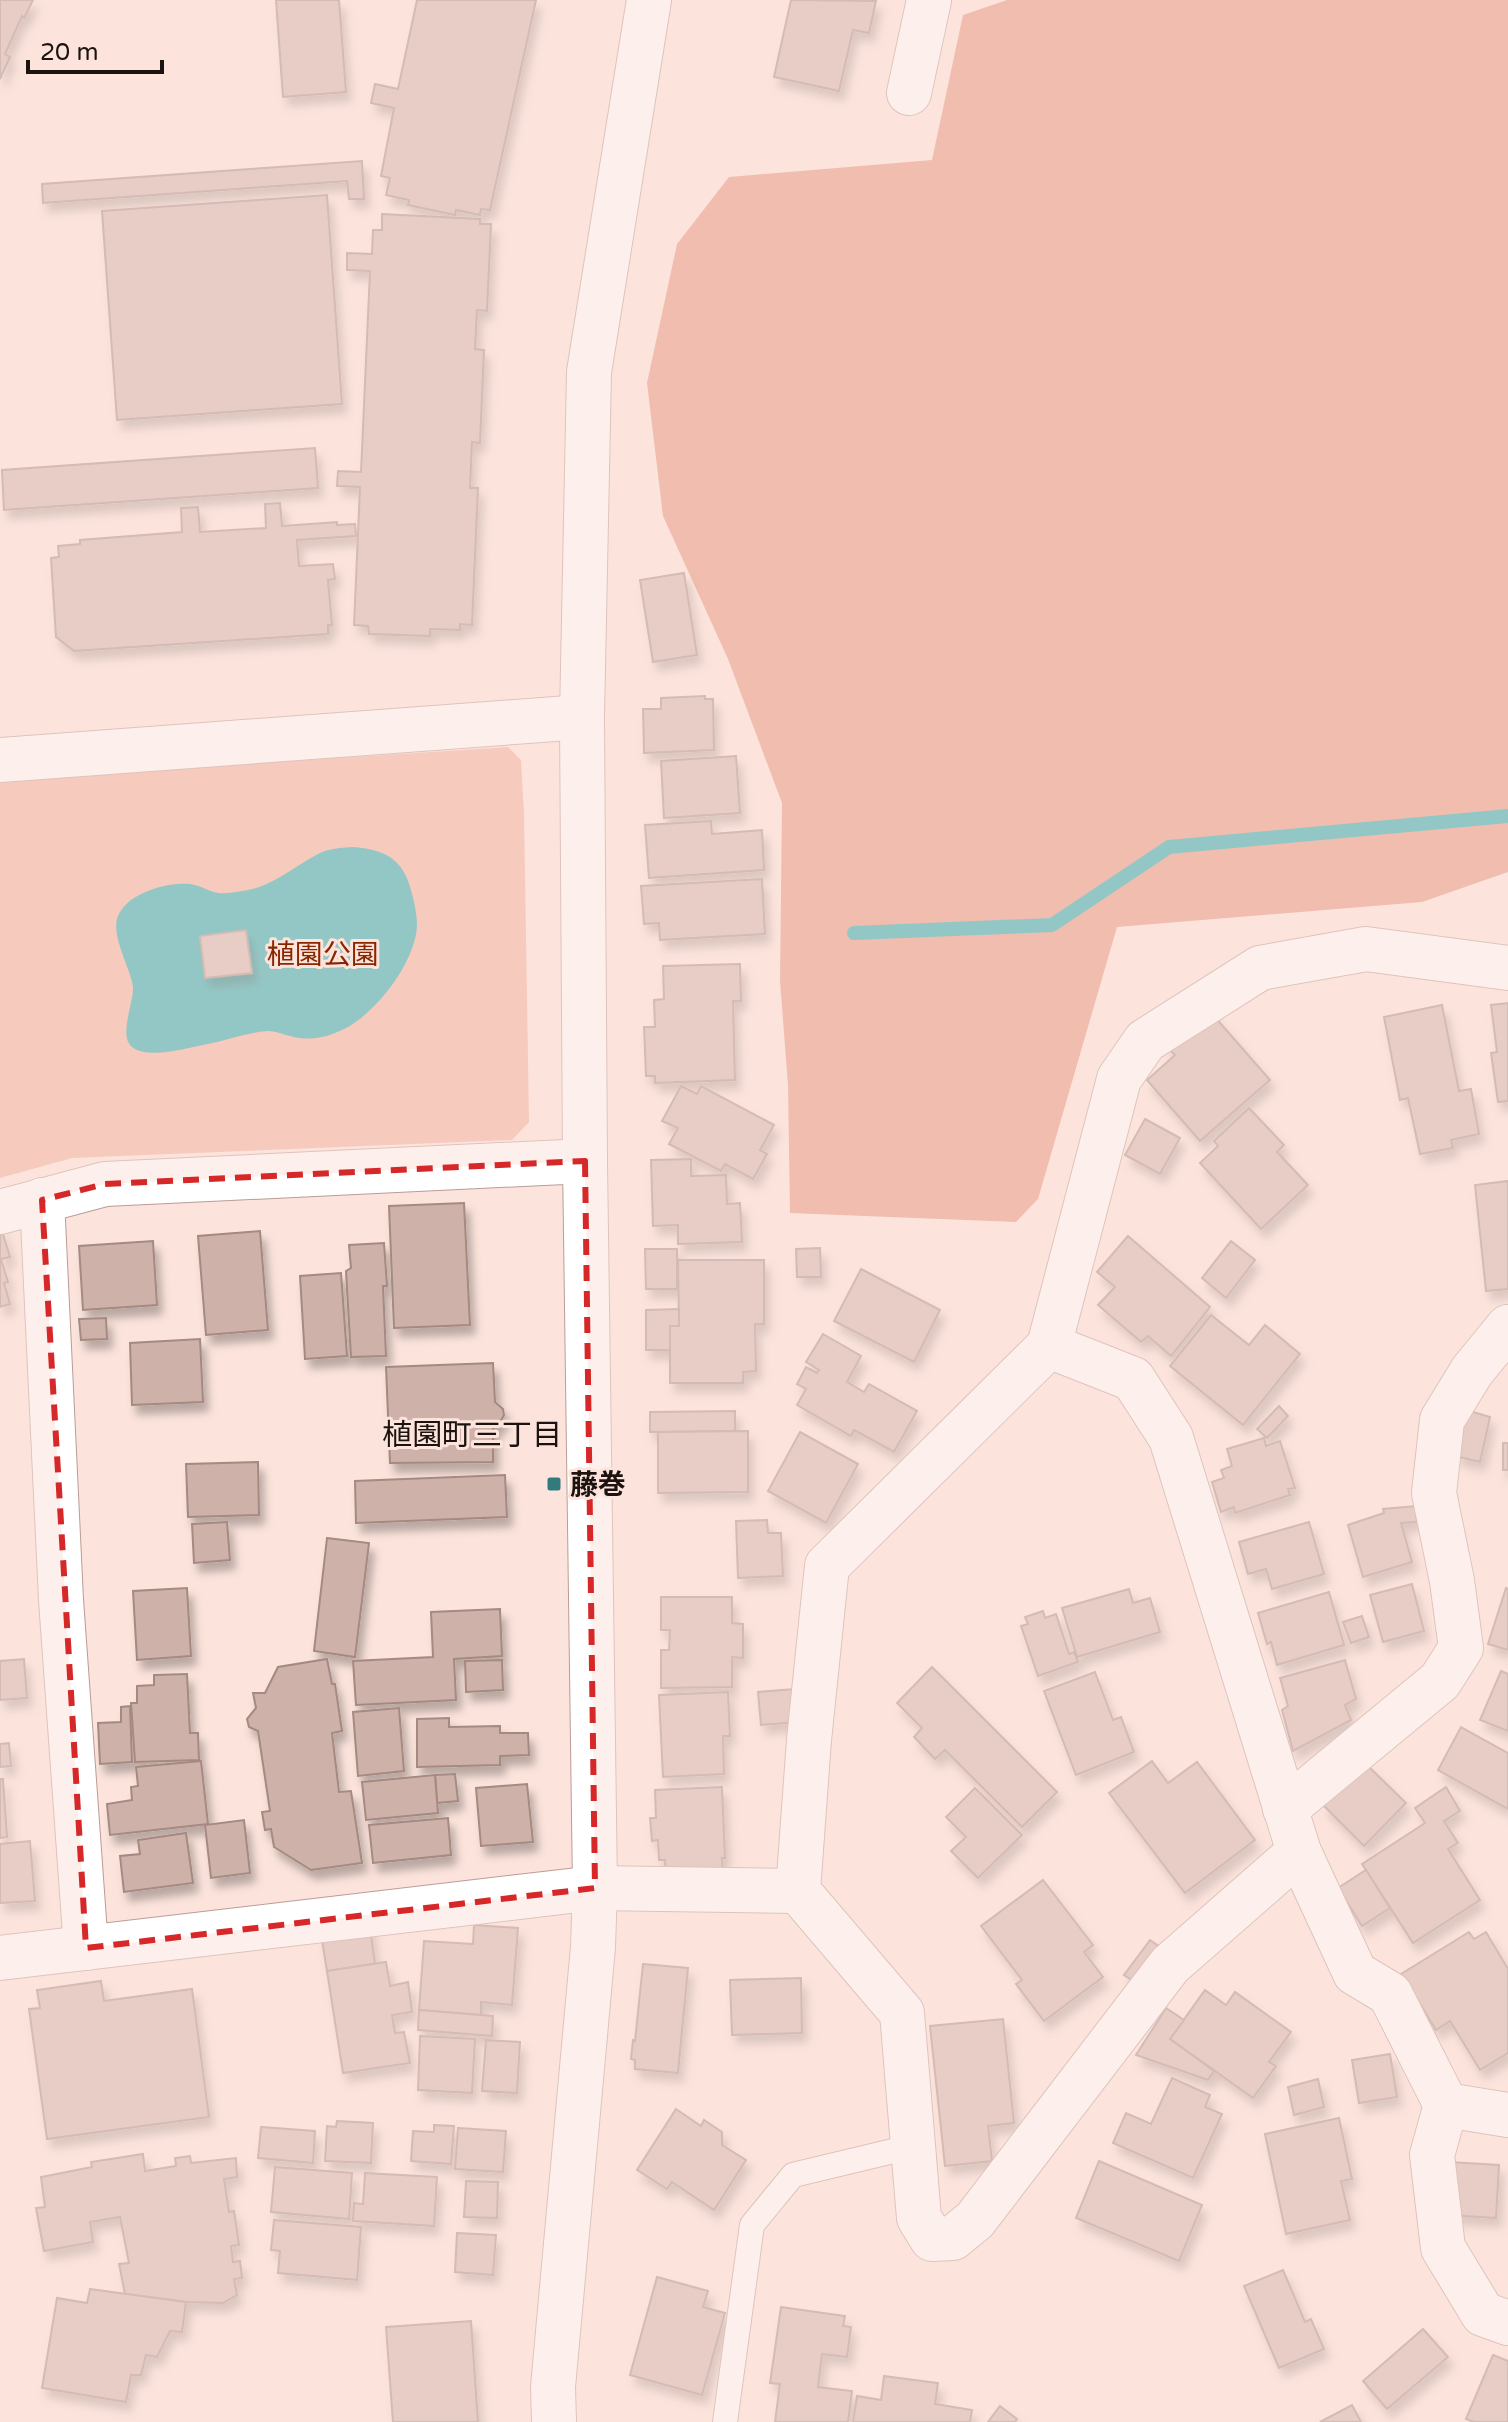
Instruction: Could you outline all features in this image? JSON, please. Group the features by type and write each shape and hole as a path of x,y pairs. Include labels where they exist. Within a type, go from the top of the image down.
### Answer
{"street":[{"path":"554,2422 553,2387 593,1947 595,1888 582,717 589,372 649,0"},
{"path":"909,93 929,0"},
{"path":"0,760 582,717"},
{"path":"1299,1852 1170,1965 975,2220 953,2238 932,2239 919,2218 902,2013 798,1891 809,1740 827,1566 1049,1346 1119,1079 1145,1041 1260,968 1366,949 1508,968"},
{"path":"0,1212 105,1184 585,1161"},
{"path":"42,1200 61,1600 86,1948"},
{"path":"1285,1809 1440,1681 1461,1648 1452,1581 1434,1493 1442,1420 1472,1371 1508,1327"},
{"path":"1049,1346 1133,1379 1171,1438 1299,1852 1355,1973 1390,1994 1446,2105 1432,2155 1443,2248 1483,2314 1508,2323"},
{"path":"0,1958 595,1888 798,1891"},
{"path":"1446,2105 1508,2115"}],"lane":[{"path":"725,2422 752,2225 793,2175 914,2146"}],"highlighted area":[{"path":"585,1161 595,1888 86,1948 42,1200 105,1184"}],"green space":[{"name":"植園公園","path":"508,747 521,760 524,813 529,1122 512,1140 72,1158 0,1178 0,780"}],"shaded area":[{"path":"1007,0 1508,0 1508,872 1422,902 1117,927 1038,1199 1016,1222 790,1213 788,1085 780,981 782,803 728,659 663,516 647,383 677,244 729,177 932,160 963,15"}],"water":[{"path":"353,847 383,853 397,863 407,879 417,925 403,969 383,997 360,1019 320,1038 305,1039 267,1031 168,1052 147,1052 131,1046 126,1034 133,987 116,929 120,912 126,905 151,890 171,885 194,885 221,893 253,889 322,852"}],"building":[{"path":"0,0 33,0 24,18 22,16 5,54 10,57 0,79"},
{"path":"276,0 339,0 346,92 283,97"},
{"path":"417,0 536,0 490,210 481,209 480,215 456,210 455,215 408,205 409,200 386,195 390,178 381,176 394,108 371,103 375,84 398,89"},
{"path":"791,0 876,1 869,33 853,30 839,91 774,77"},
{"path":"362,161 364,199 349,199 347,181 43,203 42,184"},
{"path":"327,195 342,404 117,420 102,211"},
{"path":"382,214 480,219 480,224 491,224 487,311 477,310 475,349 484,350 480,443 472,442 470,488 478,488 472,625 460,624 460,630 430,629 430,636 369,634 368,626 354,625 360,487 337,486 338,471 361,472 370,271 347,270 347,253 372,254 373,230 382,230"},
{"path":"315,448 318,488 4,510 2,470"},
{"path":"280,503 282,526 337,522 337,525 355,524 356,536 297,540 299,566 333,564 335,579 328,580 332,625 328,625 328,634 74,651 56,637 51,558 59,557 58,546 80,544 80,540 182,532 181,508 198,507 200,532 266,528 265,504"},
{"path":"684,573 697,655 653,662 640,580"},
{"path":"705,696 705,699 713,699 714,750 644,753 643,709 661,709 661,698"},
{"path":"736,756 740,813 664,818 661,761"},
{"path":"711,821 712,834 762,830 764,870 649,878 645,825"},
{"path":"762,879 765,934 660,940 659,923 644,924 641,886"},
{"path":"246,930 252,973 205,978 200,936"},
{"path":"740,964 741,1001 733,1001 735,1080 655,1083 655,1076 646,1076 644,1027 655,1027 654,1000 664,999 663,966"},
{"path":"1508,1003 1508,1101 1498,1102 1491,1053 1497,1052 1491,1005"},
{"path":"1442,1005 1459,1091 1471,1089 1479,1134 1451,1140 1453,1148 1420,1154 1408,1098 1400,1100 1384,1017"},
{"path":"1207,1008 1270,1080 1200,1141 1147,1080 1175,1055 1165,1045"},
{"path":"681,1086 697,1094 701,1086 774,1125 760,1150 767,1154 753,1179 725,1164 721,1171 669,1144 678,1128 662,1121"},
{"path":"1249,1108 1284,1145 1277,1152 1308,1185 1261,1229 1200,1163 1218,1146 1214,1141"},
{"path":"1145,1119 1180,1138 1160,1174 1125,1155"},
{"path":"691,1159 691,1176 726,1175 727,1204 740,1203 742,1242 678,1244 678,1225 653,1226 651,1160"},
{"path":"1508,1181 1508,1289 1486,1291 1475,1185"},
{"path":"464,1203 470,1325 394,1328 389,1206"},
{"path":"0,1224 10,1257 1,1259 10,1304 0,1307"},
{"path":"260,1231 268,1330 206,1335 198,1236"},
{"path":"1128,1236 1210,1307 1171,1356 1148,1336 1141,1342 1098,1305 1115,1287 1097,1272"},
{"path":"153,1241 157,1305 83,1310 79,1246"},
{"path":"1231,1241 1255,1260 1226,1298 1202,1278"},
{"path":"384,1243 386,1356 351,1357 346,1271 351,1268 349,1245"},
{"path":"820,1248 821,1277 797,1277 796,1249"},
{"path":"645,1249 677,1249 677,1289 646,1289"},
{"path":"678,1260 764,1260 764,1324 755,1324 756,1371 743,1372 743,1383 670,1383 670,1326 679,1326"},
{"path":"861,1269 940,1310 914,1362 834,1321"},
{"path":"341,1273 347,1356 305,1359 300,1276"},
{"path":"679,1309 679,1326 670,1326 670,1350 646,1350 646,1310"},
{"path":"1211,1315 1249,1345 1265,1325 1300,1354 1243,1425 1170,1366"},
{"path":"106,1318 107,1339 81,1340 79,1319"},
{"path":"823,1334 861,1356 847,1382 864,1392 869,1384 917,1411 894,1452 854,1430 851,1436 797,1405 806,1389 797,1384 806,1367 817,1373 819,1370 806,1362"},
{"path":"200,1339 203,1402 132,1405 130,1343"},
{"path":"493,1363 495,1402 503,1409 504,1415 493,1429 493,1462 390,1463 386,1367"},
{"path":"1279,1406 1288,1416 1267,1438 1257,1429"},
{"path":"1466,1410 1490,1417 1480,1462 1455,1456"},
{"path":"735,1411 735,1431 650,1432 650,1412"},
{"path":"748,1431 748,1492 658,1493 658,1432"},
{"path":"800,1432 858,1464 826,1523 768,1491"},
{"path":"1264,1438 1266,1446 1280,1441 1295,1488 1288,1489 1290,1495 1235,1513 1234,1507 1221,1512 1212,1482 1224,1478 1221,1470 1232,1466 1227,1449"},
{"path":"1503,1443 1508,1443 1508,1470 1503,1470"},
{"path":"258,1462 259,1515 188,1517 186,1464"},
{"path":"505,1475 507,1517 356,1523 355,1481"},
{"path":"1416,1506 1417,1522 1401,1523 1412,1562 1363,1577 1348,1525 1384,1513 1383,1509"},
{"path":"767,1520 768,1533 781,1533 783,1576 738,1578 736,1521"},
{"path":"227,1522 230,1560 194,1563 192,1524"},
{"path":"1309,1522 1324,1574 1272,1589 1266,1569 1248,1574 1239,1542"},
{"path":"327,1538 369,1543 355,1657 314,1651"},
{"path":"1412,1584 1424,1631 1383,1642 1370,1595"},
{"path":"187,1588 191,1656 137,1660 133,1591"},
{"path":"1129,1589 1133,1603 1150,1598 1160,1632 1077,1657 1062,1608"},
{"path":"1508,1589 1508,1650 1488,1644"},
{"path":"1329,1592 1344,1645 1277,1665 1258,1613"},
{"path":"661,1597 732,1597 732,1623 743,1624 743,1658 732,1657 732,1687 661,1688 661,1650 669,1650 670,1630 661,1630"},
{"path":"500,1609 502,1656 454,1659 456,1700 356,1705 353,1661 433,1657 431,1612"},
{"path":"1043,1611 1045,1618 1056,1614 1069,1654 1074,1652 1078,1662 1038,1676 1021,1626 1028,1624 1025,1617"},
{"path":"1362,1616 1369,1637 1351,1643 1343,1622"},
{"path":"24,1659 27,1698 0,1700 0,1661"},
{"path":"327,1659 332,1684 335,1684 342,1731 332,1733 339,1792 351,1791 362,1863 311,1870 274,1847 271,1829 265,1830 262,1812 270,1811 258,1731 249,1727 247,1719 256,1708 253,1693 265,1693 278,1667"},
{"path":"502,1660 503,1690 466,1692 465,1661"},
{"path":"1345,1660 1356,1699 1345,1705 1351,1720 1293,1751 1282,1710 1288,1706 1280,1678"},
{"path":"932,1667 1057,1792 1022,1827 945,1750 935,1759 914,1737 922,1728 897,1703"},
{"path":"1501,1671 1508,1674 1508,1731 1480,1720"},
{"path":"1095,1672 1113,1720 1121,1717 1134,1752 1076,1775 1044,1691"},
{"path":"187,1674 190,1733 198,1733 199,1760 135,1762 131,1703 137,1703 137,1686 154,1685 154,1675"},
{"path":"794,1689 797,1722 761,1725 758,1692"},
{"path":"728,1692 730,1736 723,1736 724,1774 663,1777 659,1695"},
{"path":"130,1706 132,1762 100,1764 98,1723 121,1722 121,1707"},
{"path":"399,1708 404,1771 358,1776 353,1712"},
{"path":"449,1718 449,1727 500,1726 500,1733 528,1733 529,1755 500,1756 500,1765 417,1767 417,1719"},
{"path":"1461,1727 1508,1753 1508,1809 1438,1770"},
{"path":"9,1743 11,1766 0,1767 0,1744"},
{"path":"201,1761 208,1824 110,1835 107,1804 132,1800 131,1787 138,1786 136,1767"},
{"path":"1152,1761 1168,1783 1197,1762 1255,1840 1185,1893 1109,1793"},
{"path":"1365,1763 1406,1803 1364,1846 1323,1805"},
{"path":"455,1774 458,1801 437,1803 435,1775"},
{"path":"435,1775 438,1813 366,1820 362,1782"},
{"path":"0,1779 3,1779 7,1837 0,1838"},
{"path":"527,1784 533,1842 481,1846 476,1788"},
{"path":"722,1787 723,1872 666,1875 665,1860 659,1860 658,1840 652,1841 650,1818 656,1818 655,1790"},
{"path":"1446,1787 1460,1811 1444,1821 1458,1843 1448,1849 1480,1900 1413,1943 1362,1864 1425,1823 1415,1808"},
{"path":"975,1788 1022,1835 978,1878 951,1851 966,1837 946,1817"},
{"path":"448,1818 451,1855 373,1863 369,1825"},
{"path":"244,1820 250,1873 211,1878 205,1825"},
{"path":"186,1833 193,1883 124,1892 120,1856 140,1854 138,1840"},
{"path":"30,1841 35,1901 0,1903 0,1844"},
{"path":"1366,1870 1390,1908 1362,1926 1338,1888"},
{"path":"1043,1880 1093,1945 1084,1952 1103,1977 1044,2021 1016,1984 1022,1980 981,1926"},
{"path":"369,1921 375,1964 327,1971 320,1928"},
{"path":"474,1925 518,1928 512,2005 481,2002 481,2015 419,2010 424,1941 473,1944"},
{"path":"1469,1932 1474,1939 1486,1932 1508,1969 1508,2053 1480,2070 1450,2021 1436,2030 1401,1974"},
{"path":"1150,1940 1166,1951 1140,1986 1124,1975"},
{"path":"386,1962 390,1986 408,1982 412,2012 392,2015 395,2033 404,2032 410,2063 343,2073 327,1971"},
{"path":"643,1964 688,1968 678,2073 635,2069 635,2060 631,2059"},
{"path":"801,1978 802,2033 732,2035 730,1980"},
{"path":"101,1981 104,2001 192,1989 209,2117 47,2139 29,2009 40,2008 37,1990"},
{"path":"1205,1990 1226,2005 1235,1992 1291,2032 1269,2062 1276,2066 1253,2098 1170,2039"},
{"path":"1166,2008 1184,2020 1170,2039 1214,2071 1208,2080 1136,2055"},
{"path":"419,2010 493,2016 492,2036 418,2030"},
{"path":"1003,2019 1014,2123 988,2126 992,2161 945,2166 930,2026"},
{"path":"420,2036 475,2039 472,2093 418,2090"},
{"path":"486,2040 520,2042 517,2093 482,2091"},
{"path":"1390,2054 1397,2097 1359,2103 1352,2060"},
{"path":"1172,2078 1210,2095 1205,2107 1222,2114 1193,2178 1113,2143 1126,2113 1151,2124"},
{"path":"1318,2079 1324,2107 1294,2115 1288,2087"},
{"path":"676,2109 701,2126 704,2120 722,2132 722,2145 746,2160 714,2210 672,2182 667,2189 637,2170"},
{"path":"1339,2118 1352,2179 1341,2181 1350,2220 1286,2234 1265,2134"},
{"path":"337,2121 373,2123 371,2163 325,2161 327,2126 336,2127"},
{"path":"434,2125 454,2126 451,2164 411,2161 413,2131 434,2132"},
{"path":"261,2127 315,2131 313,2163 258,2158"},
{"path":"458,2128 506,2131 503,2172 455,2169"},
{"path":"143,2154 145,2171 176,2166 175,2158 190,2156 191,2163 236,2158 237,2177 224,2179 229,2212 234,2211 239,2245 231,2246 233,2262 240,2261 242,2278 234,2279 237,2295 223,2303 125,2294 119,2264 129,2263 120,2217 90,2222 93,2242 44,2251 36,2208 45,2207 41,2177 92,2167 91,2162"},
{"path":"1099,2161 1202,2205 1179,2261 1076,2218"},
{"path":"1449,2162 1499,2165 1496,2218 1446,2215"},
{"path":"275,2167 352,2173 349,2219 271,2212"},
{"path":"365,2173 437,2177 434,2226 353,2221 354,2203 363,2204"},
{"path":"466,2181 498,2182 497,2218 464,2217"},
{"path":"274,2220 361,2227 357,2280 278,2273 280,2251 271,2250"},
{"path":"457,2233 496,2235 493,2275 455,2272"},
{"path":"1283,2270 1305,2322 1311,2319 1324,2349 1279,2368 1244,2286"},
{"path":"657,2277 708,2291 703,2307 725,2313 702,2395 630,2375"},
{"path":"90,2289 186,2302 182,2332 170,2331 157,2357 146,2355 141,2375 131,2375 126,2402 42,2388 57,2298 87,2303"},
{"path":"781,2307 845,2316 843,2326 851,2327 847,2357 822,2354 818,2387 852,2391 848,2422 775,2422 780,2384 770,2383"},
{"path":"471,2321 478,2422 393,2422 386,2327"},
{"path":"1423,2329 1448,2357 1387,2409 1363,2381"},
{"path":"1493,2355 1508,2361 1508,2422 1474,2422 1466,2419"},
{"path":"884,2376 938,2383 935,2404 972,2410 970,2422 853,2422 857,2396 881,2400"},
{"path":"1352,2405 1361,2422 1320,2422"},
{"path":"1000,2406 1017,2419 1015,2422 988,2422"}],"waterway":[{"path":"854,933 1052,925 1169,847 1508,816"}],"place":[{"name":"藤巻","path":"554,1484"}],"district":[{"name":"植園町三丁目","path":"472,1435"}]}
